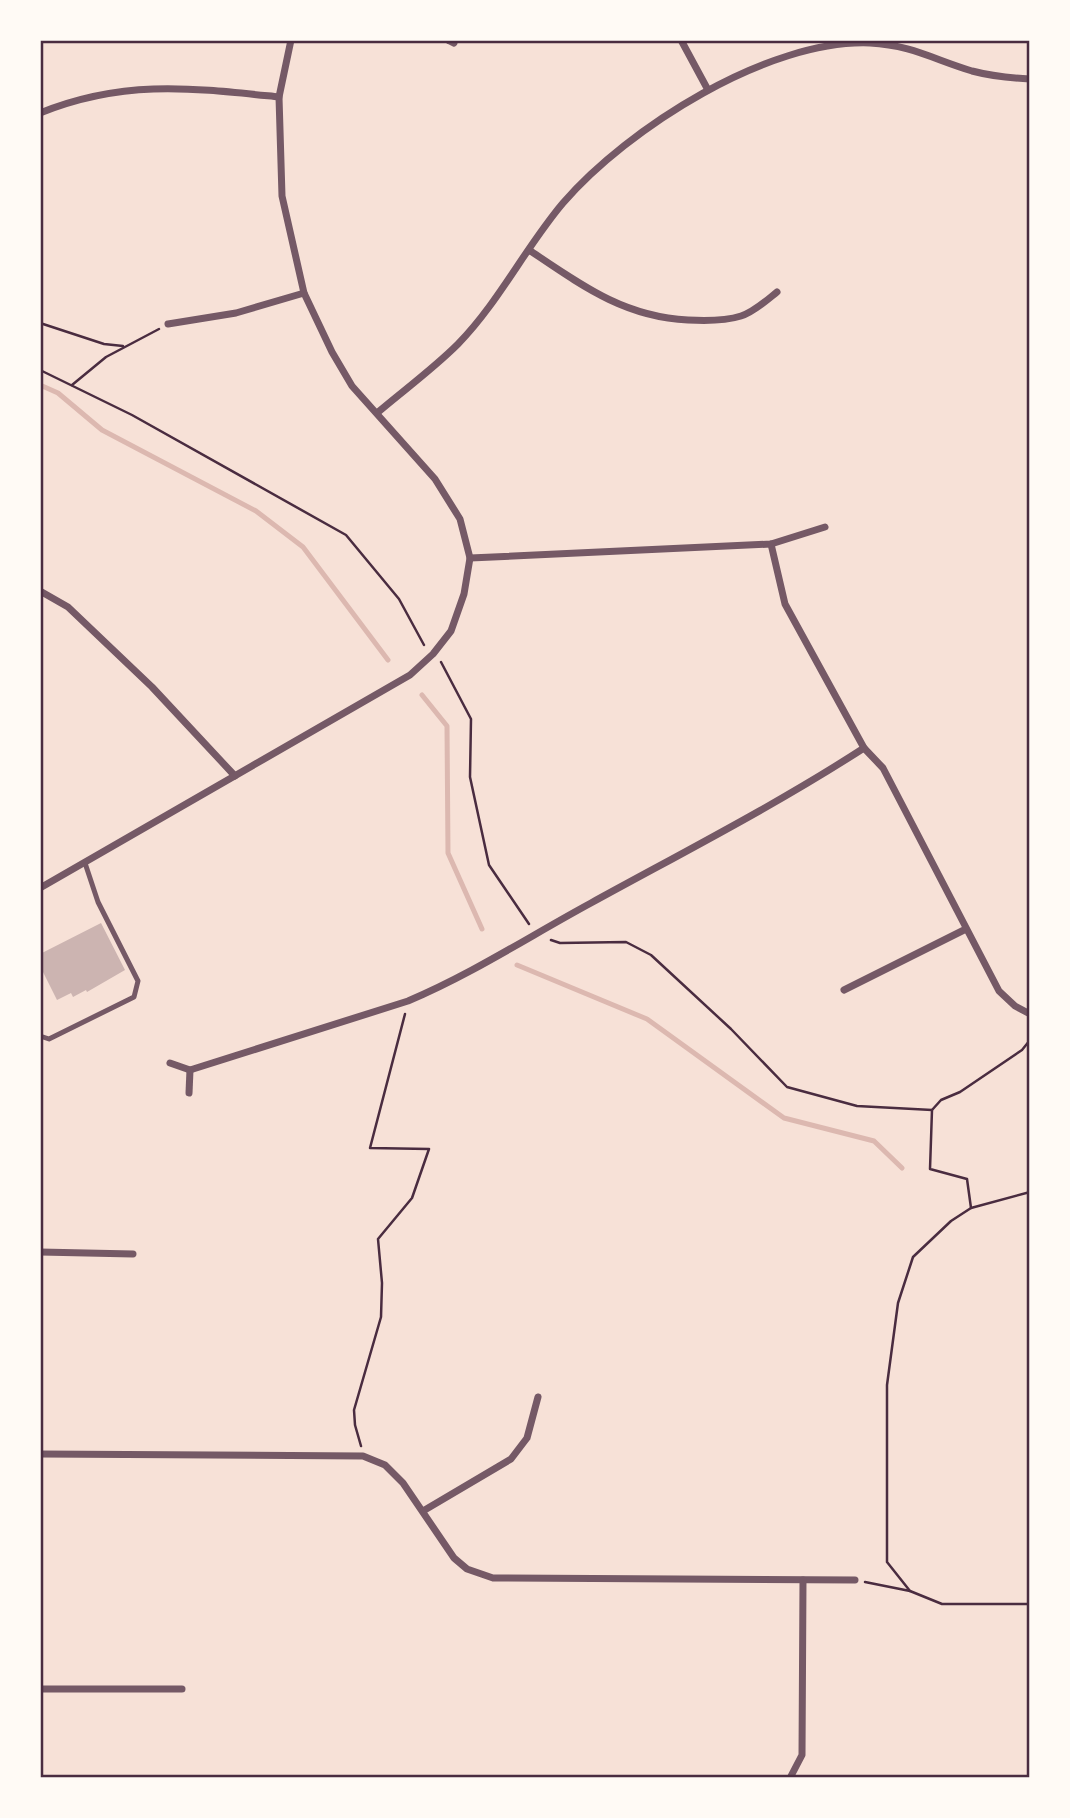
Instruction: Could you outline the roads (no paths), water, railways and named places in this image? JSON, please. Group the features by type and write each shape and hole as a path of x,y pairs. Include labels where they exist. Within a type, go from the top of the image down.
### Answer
{"street":[{"path":"40,888 410,675 433,654 451,631 464,594 470,558 460,519 435,479 352,386 332,352 304,293 282,196 279,97 291,40"},
{"path":"681,40 708,90"},
{"path":"377,413 458,344 489,306 561,205 596,168 648,126 708,90 782,58 834,44 870,42 906,47 971,71 1030,79"},
{"path":"40,113 69,101 108,92 157,87 279,97"},
{"path":"529,250 623,308 665,319 706,321 743,316 777,292"},
{"path":"168,324 236,313 304,293"},
{"path":"470,558 771,544 825,527"},
{"path":"771,544 785,604 864,748 883,768 999,991 1015,1006 1030,1014"},
{"path":"40,591 68,607 152,687 235,776"},
{"path":"170,1063 190,1070 408,1001 471,972 535,933 808,784 864,748"},
{"path":"844,990 966,929"},
{"path":"189,1093 190,1070"},
{"path":"40,1252 133,1254"},
{"path":"424,1511 511,1460 527,1438 538,1397"},
{"path":"40,1454 363,1456 385,1465 404,1483 454,1558 467,1569 494,1578 855,1580"},
{"path":"790,1778 802,1755 803,1580"},
{"path":"40,1689 182,1689"}],"lane":[{"path":"40,1036 49,1039 134,997 138,981 98,902 85,863"}],"waterway":[{"path":"40,385 58,393 102,430 256,511 303,547 388,660"},
{"path":"422,695 447,726 448,853 482,929"},
{"path":"517,965 647,1019 784,1118 874,1141 902,1168"}]}
